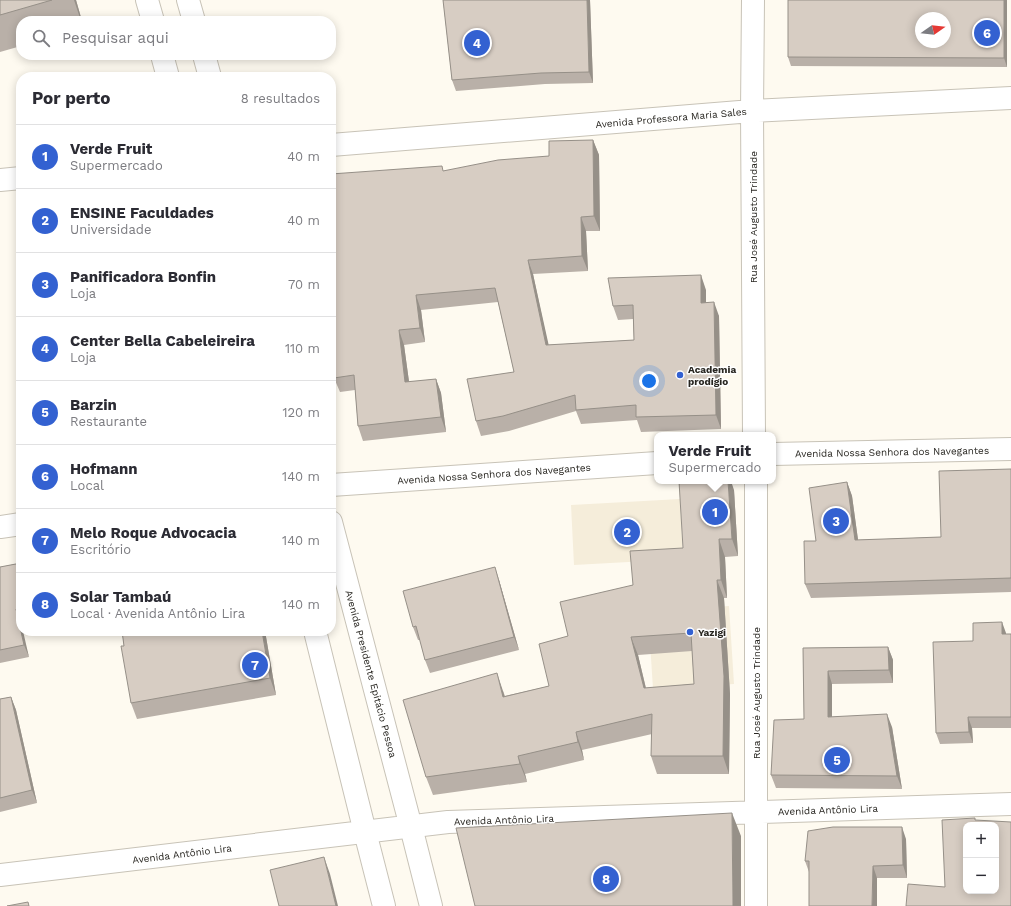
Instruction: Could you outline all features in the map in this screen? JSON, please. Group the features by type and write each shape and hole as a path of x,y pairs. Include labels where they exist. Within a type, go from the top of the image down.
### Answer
{"main road":[{"path":"147,0 152,16"},
{"path":"188,0 193,16"},
{"name":"Rua José Augusto Trindade","path":"753,0 752,111 754,432"},
{"path":"163,60 167,72"},
{"path":"205,60 209,72"},
{"name":"Avenida Professora Maria Sales","path":"336,145 752,111 1011,98"},
{"path":"0,180 16,178"},
{"name":"Avenida Nossa Senhora dos Navegantes","path":"776,454 1011,449"},
{"name":"Avenida Nossa Senhora dos Navegantes","path":"336,485 654,463"},
{"name":"Rua José Augusto Trindade","path":"756,484 756,906"},
{"path":"0,527 16,525"},
{"name":"Avenida Presidente Epitácio Pessoa","path":"336,541 431,906"},
{"path":"316,636 384,906"},
{"name":"Avenida Antônio Lira","path":"0,875 448,822 1011,804"}],"shaded area":[{"path":"680,499 683,559 574,565 571,505"},
{"name":"Yazigi","path":"729,606 734,684 653,689 648,611"}],"building":[{"path":"0,0 52,0 0,15"},
{"path":"443,0 587,0 589,72 541,73 452,80"},
{"path":"788,0 1004,0 1004,58 788,57"},
{"path":"593,140 594,216 581,217 582,256 528,260 546,345 634,340 633,305 613,306 608,278 701,275 701,303 714,302 716,415 636,417 636,405 576,410 575,395 503,416 476,421 467,379 514,372 495,288 416,295 420,328 399,330 405,382 436,379 441,417 358,426 354,375 336,378 336,174 442,166 443,171 498,160 549,156 549,141"},
{"path":"1011,469 1011,578 805,584 804,541 816,541 809,488 847,482 855,540 941,537 939,471"},
{"path":"679,484 728,484 732,539 719,539 721,580 717,580 724,676 723,756 651,756 652,714 576,732 578,742 518,756 520,764 426,777 403,700 497,673 503,697 549,686 539,644 568,636 560,602 633,585 630,551 683,548","holes":["691,633 694,684 644,688 631,637"]},
{"path":"16,564 16,636 22,636 24,645 0,650 0,567"},
{"path":"495,567 514,637 425,660 416,626 413,627 403,591"},
{"path":"1002,622 1002,634 1011,634 1011,717 968,717 969,732 936,733 933,642 973,641 973,623"},
{"path":"123,636 263,636 270,678 131,703 121,646 124,646"},
{"path":"888,647 889,670 828,671 828,717 887,714 897,776 771,775 774,720 804,719 803,648"},
{"path":"11,697 32,790 0,798 0,699"},
{"path":"732,813 733,906 475,906 456,828"},
{"path":"975,818 975,820 1011,822 1011,906 906,906 908,884 945,887 942,820"},
{"path":"833,827 902,827 903,865 873,866 872,906 809,906 809,861 805,861 808,831"},
{"path":"324,857 336,906 279,906 270,870"},
{"path":"28,902 29,906 7,906"}],"place":[{"name":"Hofmann","path":"987,33"},
{"name":"Center Bella Cabeleireira","path":"477,43"},
{"name":"Academia prodígio","path":"680,375"},
{"name":"Verde Fruit","path":"715,512"},
{"name":"Panificadora Bonfin","path":"836,521"},
{"name":"ENSINE Faculdades","path":"627,532"},
{"name":"Yazigi","path":"690,632"},
{"name":"Melo Roque Advocacia","path":"255,665"},
{"name":"Barzin","path":"837,760"},
{"name":"Solar Tambaú","path":"606,879"}]}
